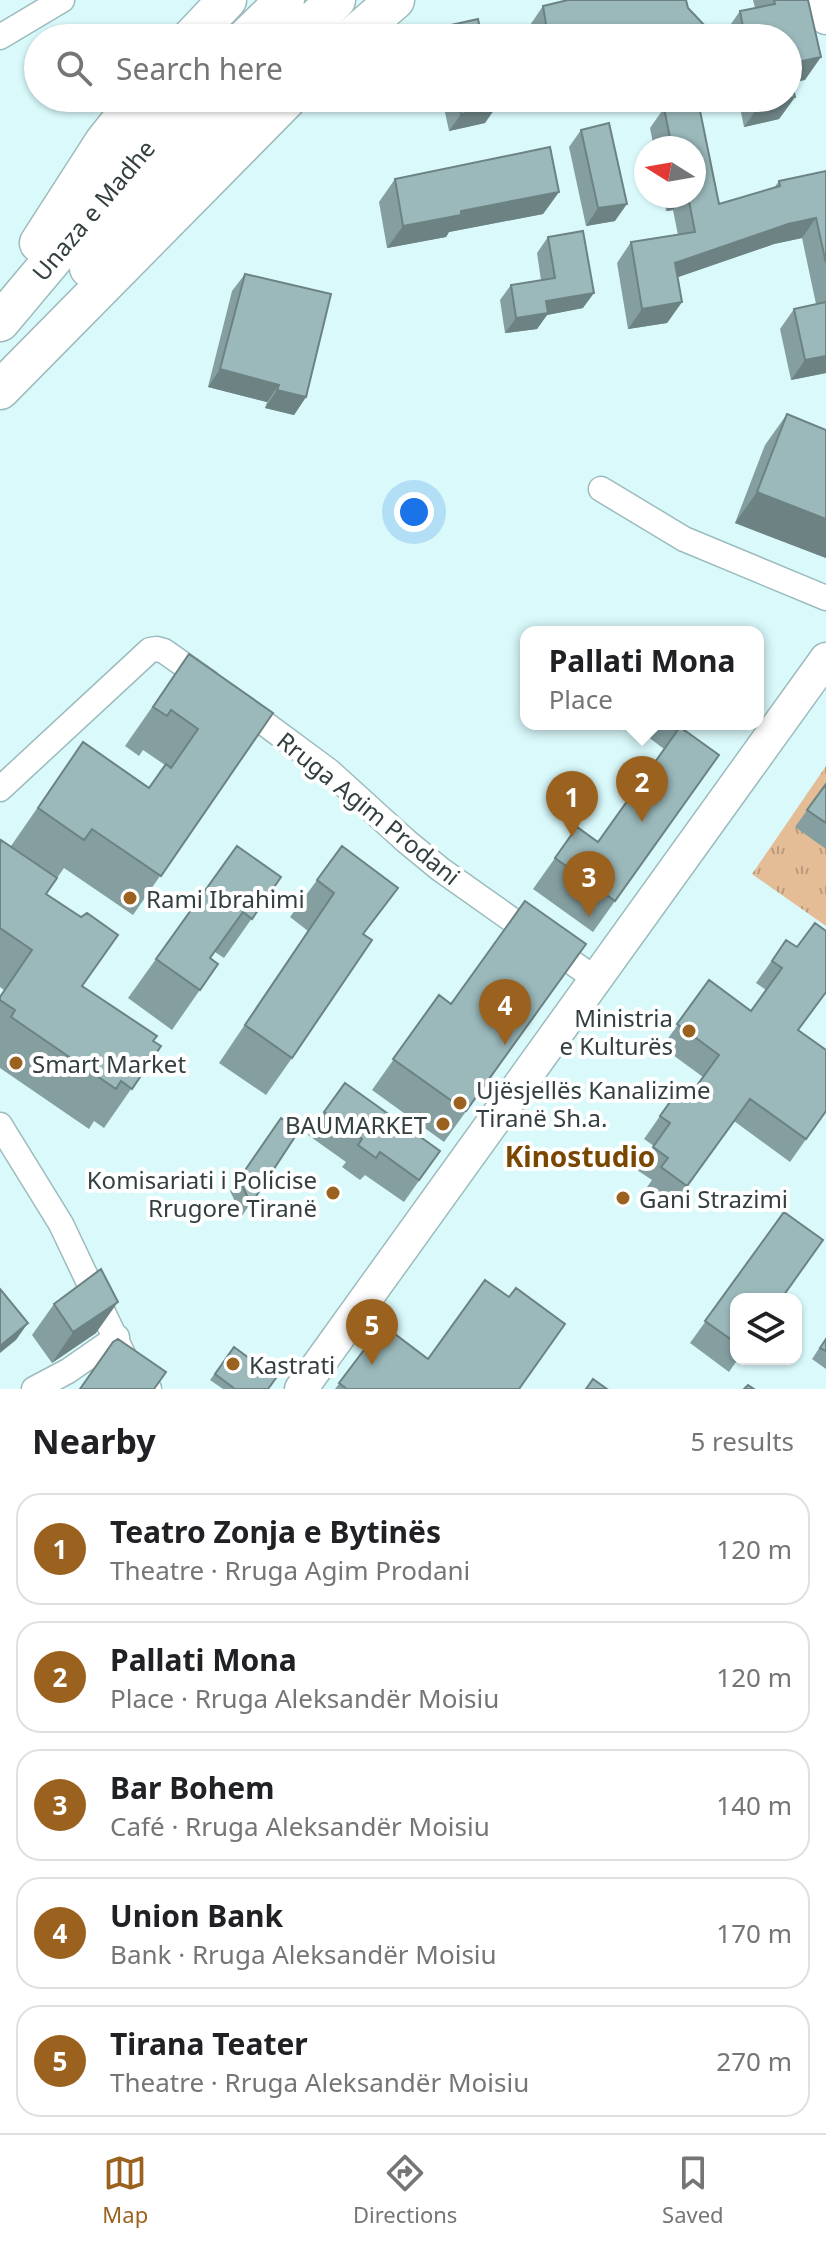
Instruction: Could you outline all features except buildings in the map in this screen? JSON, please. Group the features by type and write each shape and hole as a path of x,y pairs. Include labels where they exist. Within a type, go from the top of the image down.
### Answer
{"highway":[{"path":"204,24 227,0"},
{"path":"260,24 285,0"},
{"path":"310,24 336,0"},
{"path":"367,24 395,0"},
{"path":"0,302 104,142 128,112"},
{"name":"Unaza e Madhe","path":"0,322 176,112"},
{"name":"Unaza e Madhe","path":"0,380 183,154 223,112"},
{"path":"0,390 274,112"}],"main road":[{"path":"821,0 826,18"},
{"path":"301,1389 826,659"},
{"path":"326,1389 826,692"}],"street":[{"path":"0,37 62,0"},
{"path":"601,489 684,539 826,598"},
{"name":"Rruga Agim Prodani","path":"0,789 144,655 150,650 164,651 329,771 440,869 597,980"},
{"path":"0,1125 61,1224 130,1369 149,1389"},
{"path":"34,1389 68,1371 117,1337"}],"green space":[{"path":"826,766 826,926 752,874"}],"place":[{"name":"Pallati Mona","path":"642,822"},
{"name":"Teatro Zonja e Bytinës","path":"572,837"},
{"name":"Rami Ibrahimi","path":"130,898"},
{"name":"Bar Bohem","path":"589,917"},
{"name":"Ministria e Kulturës","path":"689,1031"},
{"name":"Union Bank","path":"505,1045"},
{"name":"Smart Market","path":"16,1063"},
{"name":"Ujësjellës Kanalizime Tiranë Sh.a.","path":"460,1103"},
{"name":"BAUMARKET","path":"443,1124"},
{"name":"Komisariati i Policise Rrugore Tiranë","path":"333,1193"},
{"name":"Gani Strazimi","path":"623,1198"},
{"name":"Kastrati","path":"233,1364"},
{"name":"Tirana Teater","path":"372,1365"}],"district":[{"name":"Kinostudio","path":"580,1156"}]}
